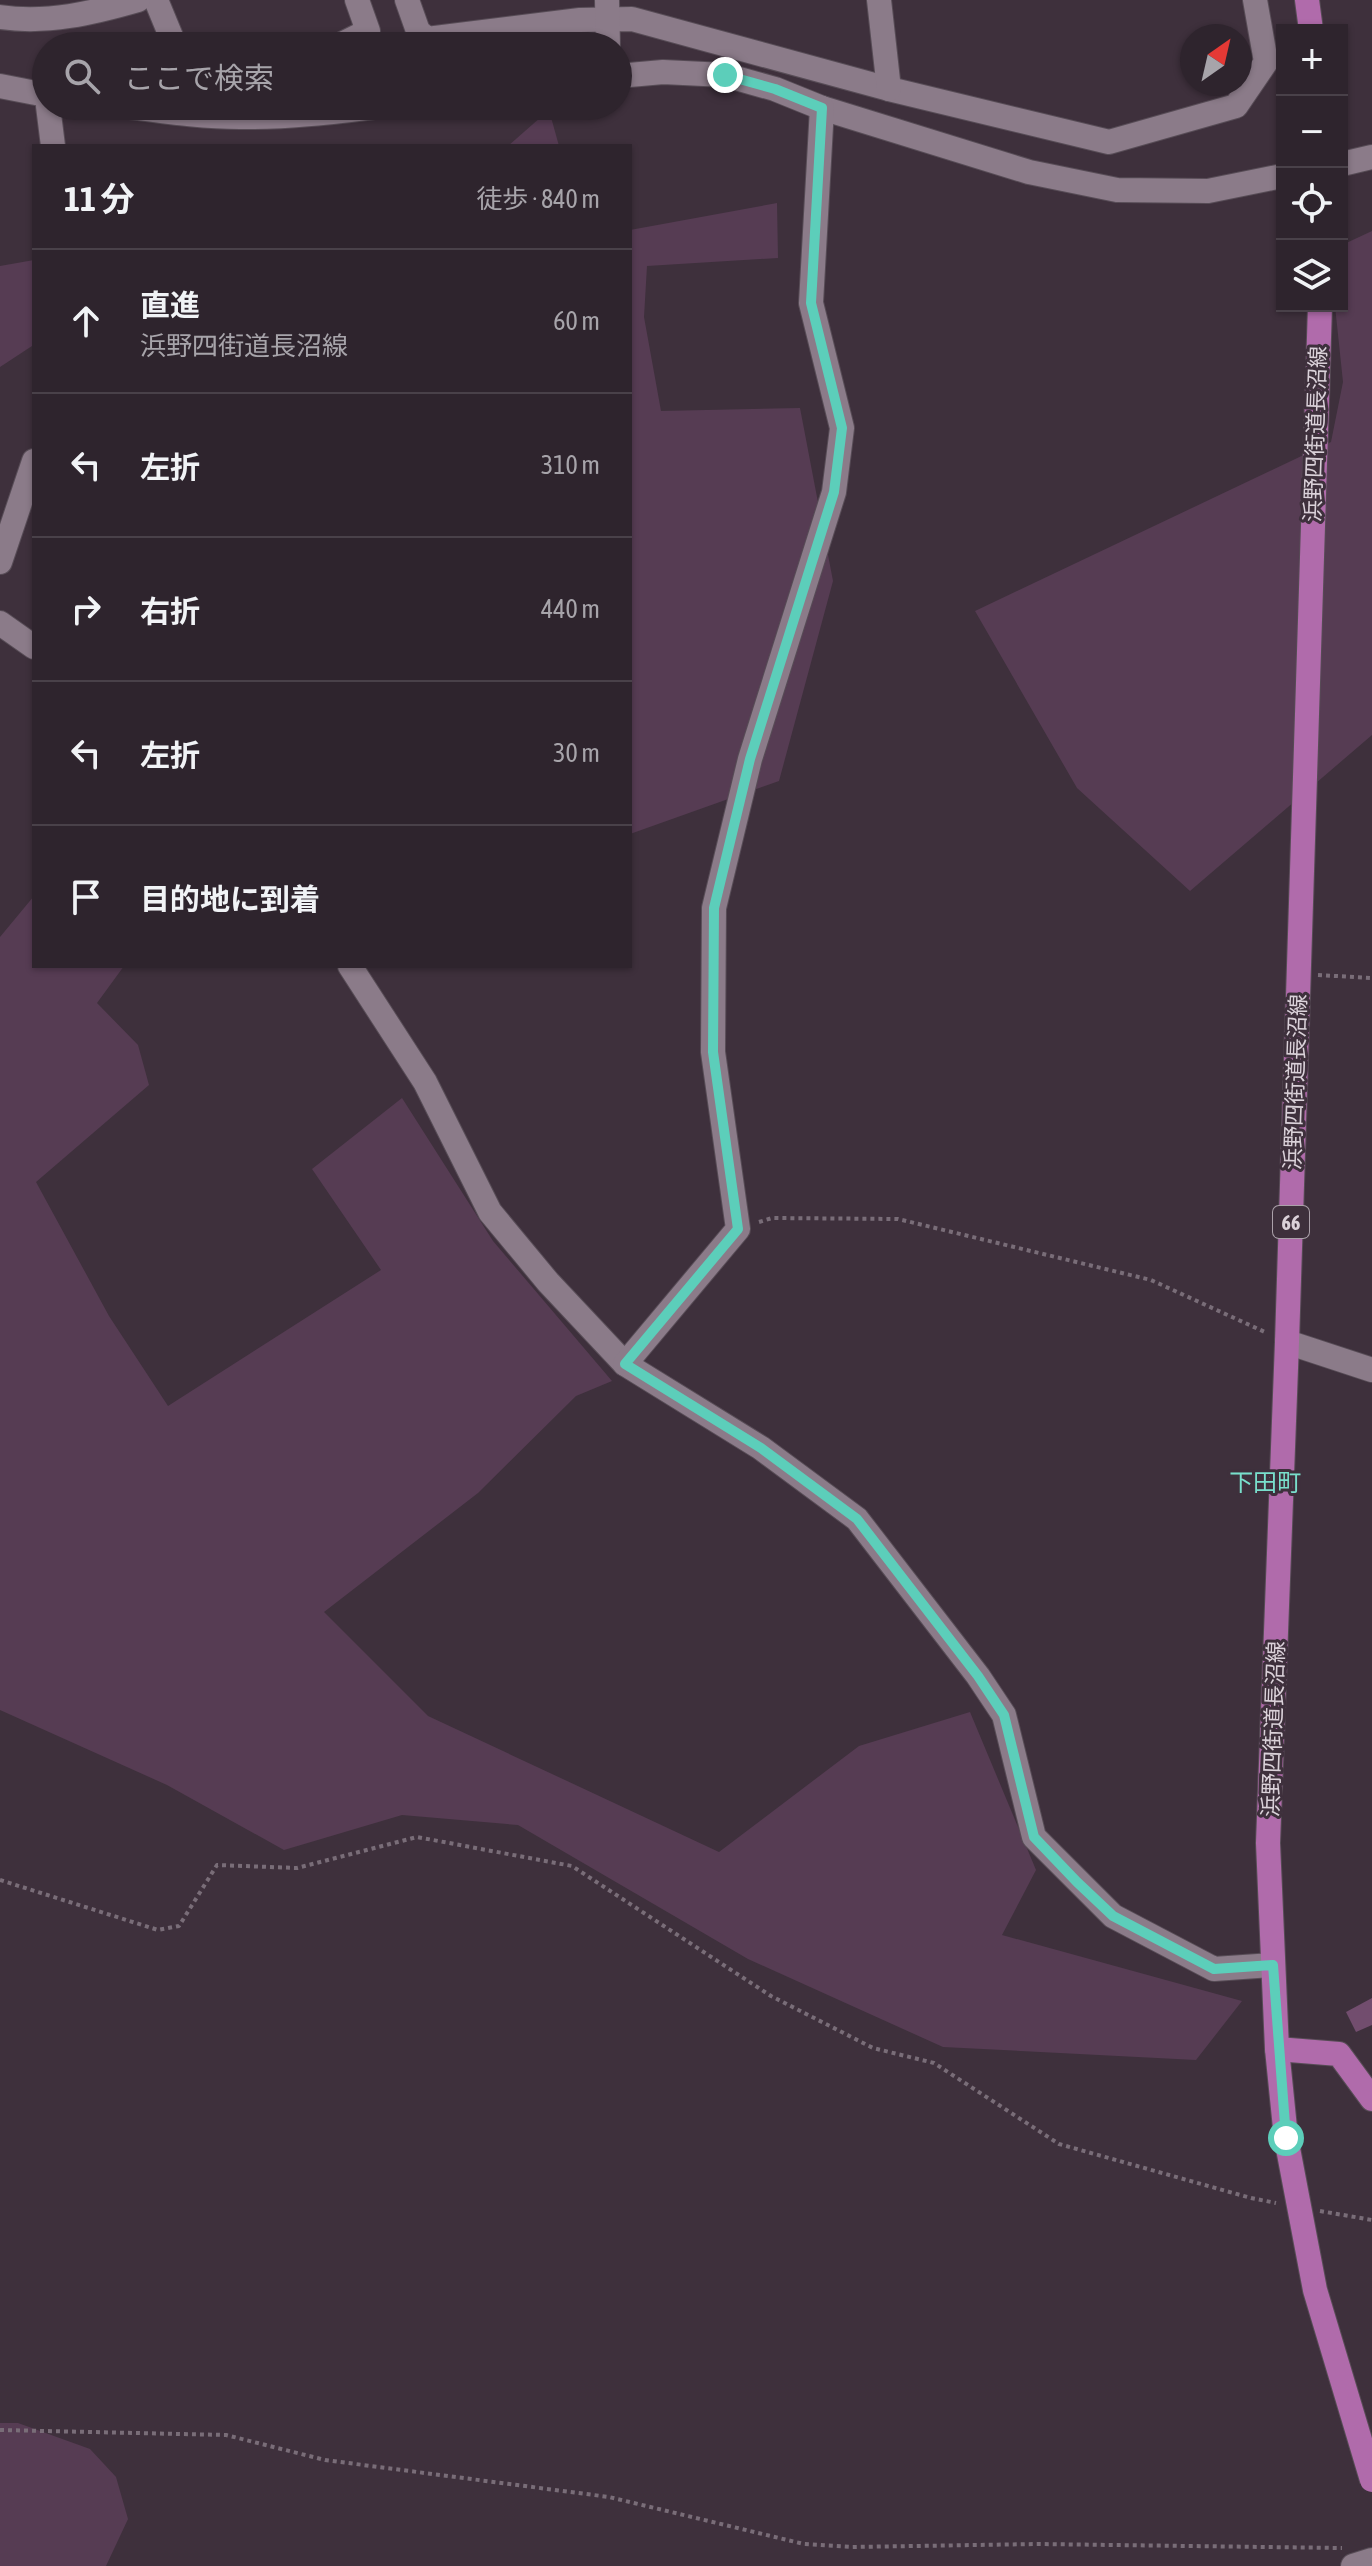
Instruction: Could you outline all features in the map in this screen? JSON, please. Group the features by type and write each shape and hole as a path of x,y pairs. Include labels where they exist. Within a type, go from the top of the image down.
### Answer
{"main road":[{"path":"1307,0 1310,24"},
{"name":"浜野四街道長沼線","path":"1320,312 1268,1843 1277,2049 1286,2138 1315,2290 1372,2480"},
{"path":"1277,2049 1339,2054 1372,2099"}],"street":[{"path":"0,17 24,20 92,13 138,0"},
{"path":"156,0 169,32"},
{"path":"357,0 366,32"},
{"path":"407,0 419,32"},
{"path":"879,0 889,89"},
{"path":"469,32 608,9 632,19 889,89 1109,142 1236,106 1266,62 1255,0"},
{"path":"608,9 608,32"},
{"path":"632,75 663,72 725,75 1029,172 1117,190 1208,191 1276,177"},
{"path":"0,86 32,92"},
{"path":"625,1364 738,1229 713,1052 714,908 750,759 834,492 842,428 811,303 822,108"},
{"path":"50,120 53,144"},
{"path":"1348,163 1372,157"},
{"path":"0,562 32,467"},
{"path":"0,623 32,646"},
{"path":"351,968 425,1082 490,1212 548,1282 625,1364 761,1448 857,1519 978,1676 1004,1715 1034,1837 1113,1916 1214,1969 1273,1965"},
{"path":"1287,1342 1372,1370"},
{"path":"1348,2557 1372,2560"}],"path":[{"path":"1299,974 1372,978"},
{"path":"738,1229 772,1218 898,1219 1151,1280 1287,1342"},
{"path":"0,1880 158,1930 179,1926 217,1865 297,1868 417,1837 572,1866 771,1996 873,2048 934,2063 1059,2144 1281,2204"},
{"path":"1311,2209 1372,2220"},
{"path":"0,2430 226,2435 325,2460 609,2497 804,2544 852,2547 1038,2544 1348,2557"}],"shaded area":[{"path":"538,120 552,120 558,144 510,144"},
{"path":"777,203 778,258 647,266 644,317 661,411 800,408 833,581 779,781 632,833 632,230"},
{"path":"1372,231 1372,735 1190,891 1077,788 975,611 1331,442 1343,382 1336,312 1348,312 1348,242"},
{"path":"32,260 32,346 0,367 0,266"},
{"path":"32,898 32,968 123,968 97,1003 138,1045 149,1085 36,1182 109,1316 168,1406 381,1270 312,1169 402,1098 493,1241 612,1381 576,1396 478,1493 324,1612 428,1716 719,1852 859,1746 970,1712 1036,1870 1002,1935 1242,2001 1196,2060 943,2047 748,1959 518,1825 402,1815 284,1850 167,1785 0,1710 0,937"},
{"path":"0,2423 18,2423 90,2449 116,2477 128,2519 106,2566 0,2566"}],"building":[{"path":"1372,1998 1372,2025 1356,2032 1346,2012"}],"district":[{"name":"下田町","path":"1265,1482"}],"route":[{"path":"725,75 775,89 822,108 811,303 842,428 834,492 750,759 714,908 713,1052 738,1229 625,1364 761,1448 857,1519 978,1676 1004,1715 1034,1837 1113,1916 1214,1969 1273,1965 1286,2138"}]}
